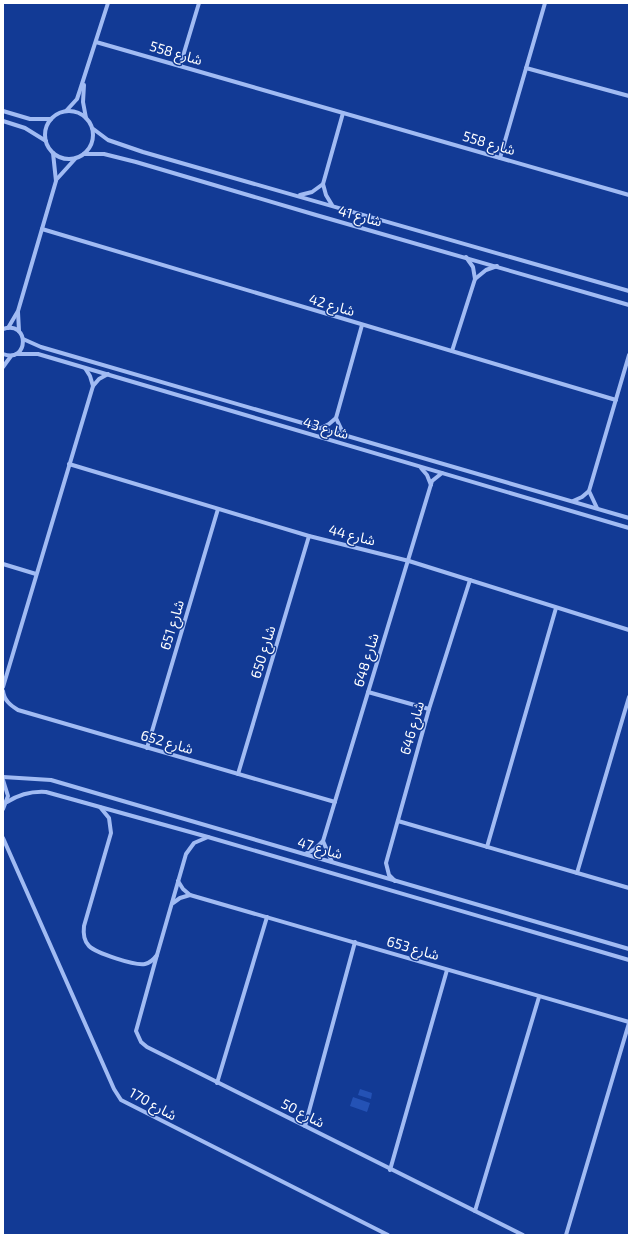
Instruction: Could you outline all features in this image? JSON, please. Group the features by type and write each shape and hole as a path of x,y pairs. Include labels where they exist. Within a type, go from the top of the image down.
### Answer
{"street":[{"path":"46,140 47,126 51,119 66,111 76,99 87,71 108,3"},
{"path":"180,66 199,3"},
{"path":"500,158 545,3"},
{"name":"شارع 558","path":"96,42 629,195"},
{"path":"526,68 629,96"},
{"path":"86,119 83,96 87,71"},
{"path":"3,111 30,119 51,119"},
{"path":"56,181 75,159 84,154 91,145 93,139 92,128 86,119 80,114 66,111"},
{"path":"332,205 326,195 323,184 343,113"},
{"path":"3,122 25,128 46,140 53,153 56,181 18,311 19,331 23,339 22,347 17,354"},
{"name":"شارع 41","path":"92,128 108,140 143,152 629,291"},
{"path":"53,153 67,159 75,159"},
{"name":"شارع 41","path":"84,154 104,154 136,162 628,305"},
{"path":"299,196 312,192 323,184"},
{"name":"شارع 42","path":"42,229 616,400"},
{"path":"452,351 475,279 473,267 466,257"},
{"path":"475,279 486,270 498,266"},
{"path":"18,311 5,329 19,331"},
{"path":"320,428 329,424 336,418 362,325"},
{"name":"شارع 43","path":"23,339 41,347 629,518"},
{"path":"3,354 11,356 3,367"},
{"name":"شارع 43","path":"11,356 17,354 38,354 629,528"},
{"path":"573,502 589,491 629,355"},
{"path":"84,368 90,376 93,386"},
{"path":"3,687 93,386 99,379 108,374"},
{"path":"336,418 345,435"},
{"name":"شارع 44","path":"69,464 309,536 409,561 629,630"},
{"path":"420,467 427,475 431,485"},
{"name":"شارع 648","path":"323,841 431,485 435,478 442,474"},
{"path":"589,491 598,509"},
{"name":"شارع 651","path":"147,748 218,509"},
{"name":"شارع 650","path":"238,774 309,536"},
{"path":"3,564 36,574"},
{"name":"شارع 646","path":"395,881 389,875 386,863 429,709 470,580"},
{"path":"487,847 556,608"},
{"name":"شارع 652","path":"3,691 4,697 18,710 335,802"},
{"path":"368,692 429,709"},
{"path":"577,873 629,697"},
{"name":"شارع 47","path":"3,776 51,780 629,949"},
{"path":"3,780 8,791 7,802 3,809"},
{"name":"شارع 47","path":"7,802 24,793 34,791 46,792 208,837 629,960"},
{"path":"99,807 109,818 111,833 84,926 85,940 95,951 134,963 144,964 150,967 153,972"},
{"path":"398,821 629,888"},
{"name":"شارع 50","path":"208,837 200,840 189,848 178,880 137,1024 138,1037 147,1047 390,1170 523,1235"},
{"name":"شارع 170","path":"3,838 114,1089 121,1100 388,1235"},
{"path":"304,855 315,849 323,841 332,862"},
{"path":"178,880 183,889 190,895"},
{"path":"172,904 180,898 190,895"},
{"name":"شارع 653","path":"190,895 629,1022"},
{"path":"217,1082 268,917"},
{"path":"305,1126 355,942"},
{"path":"144,964 151,961 157,955"},
{"path":"390,1170 447,970"},
{"path":"475,1212 539,996"},
{"path":"566,1235 629,1022"}],"shaded area":[{"path":"360,1089 372,1093 371,1099 358,1095"},
{"path":"353,1097 370,1103 367,1112 350,1106"}]}
